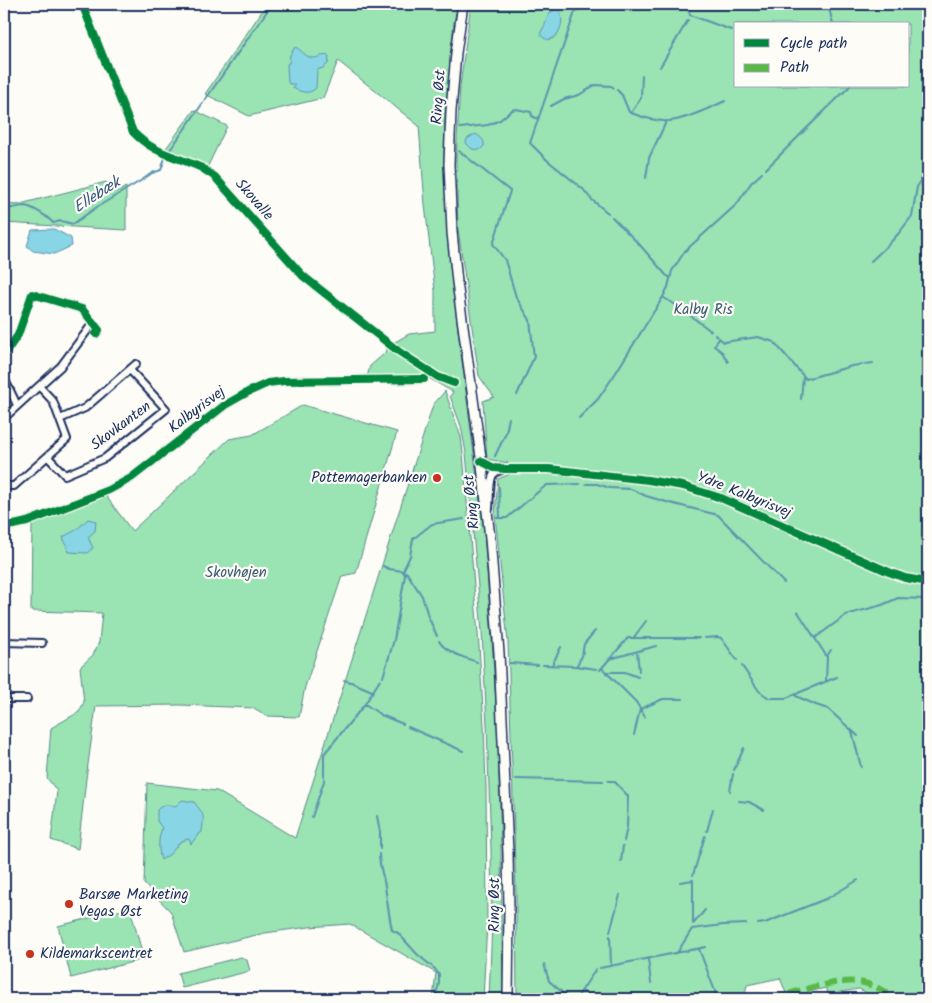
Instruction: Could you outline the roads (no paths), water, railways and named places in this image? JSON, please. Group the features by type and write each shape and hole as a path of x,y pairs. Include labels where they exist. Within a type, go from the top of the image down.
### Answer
{"main road":[{"name":"Ring Øst","path":"463,4 451,111 449,164 452,232 488,517 500,663 508,872 508,999"}],"street":[{"path":"4,355 18,335 32,294 82,309 99,330 96,334"},
{"path":"4,418 61,366 93,323"},
{"path":"60,419 85,408 136,364"},
{"name":"Skovkanten","path":"48,457 65,474 105,458 166,409 130,370"},
{"path":"4,378 17,405"},
{"name":"Kalbyrisvej","path":"4,526 37,519 109,490 132,478 225,405 268,383 284,381 424,379"},
{"name":"Skovkanten","path":"4,486 14,486 67,439 53,401 39,386"},
{"name":"Ydre Kalbyrisvej","path":"481,461 494,468 549,469 683,486 721,498 889,572 906,578 928,582"},
{"path":"488,517 491,500 491,478 495,472 505,469"},
{"path":"4,642 42,643"},
{"path":"4,699 27,699"}],"water":[{"path":"555,9 558,9 561,14 561,25 556,35 548,40 542,37 541,33 548,16"},
{"path":"295,47 310,58 324,55 329,56 328,64 317,70 316,88 311,92 293,88 295,84 289,84 288,82 287,64"},
{"path":"475,134 484,142 484,146 480,150 472,149 466,143 467,139"},
{"path":"54,229 71,238 72,246 54,254 33,251 27,246 32,230"},
{"path":"88,519 96,521 95,531 88,537 93,548 87,553 69,552 63,537 76,530"},
{"path":"182,800 194,802 200,810 203,816 202,832 191,844 189,839 181,841 170,854 161,860 159,844 162,828 157,821 157,810 163,806 176,806"}],"waterway":[{"name":"Ellebæk","path":"168,153 272,4"},
{"path":"587,4 575,12 530,143 608,213"},
{"path":"686,4 690,15 731,30"},
{"path":"828,4 832,22"},
{"path":"660,67 688,20"},
{"path":"631,113 641,98 642,75"},
{"path":"551,106 564,99 579,95 595,85 611,86 614,88"},
{"path":"766,169 848,88"},
{"path":"617,90 622,95 629,112 659,121 682,118 725,101"},
{"path":"460,128 488,125 500,120 516,109 531,112 532,116 538,119"},
{"path":"646,178 649,158 666,122"},
{"path":"459,151 510,191 493,244 505,260 516,297 530,320 534,357 517,395"},
{"name":"Ellebæk","path":"4,208 25,206 32,208 53,223 61,221 73,224 152,173 161,170 165,158"},
{"path":"871,261 899,233 912,216 917,187 928,164"},
{"path":"579,418 598,399 615,374 663,297 672,271 685,251 737,204 751,183 762,173"},
{"path":"612,217 669,277"},
{"path":"664,298 711,331"},
{"path":"715,335 724,342 758,337 774,342 806,379 852,366 873,363"},
{"path":"719,339 714,346 722,352 728,362"},
{"path":"801,399 803,377"},
{"path":"495,456 506,433 509,418"},
{"path":"497,518 507,518 547,485 580,484"},
{"path":"586,484 631,489 646,496 718,515 784,583"},
{"path":"499,487 500,517"},
{"path":"383,566 403,571 410,556 413,539 432,524 464,519"},
{"path":"383,677 394,640 405,575 403,571"},
{"path":"405,572 422,596 437,636"},
{"path":"815,638 846,615 882,605 898,598 925,599 928,593"},
{"path":"798,612 827,657 826,681"},
{"path":"634,637 646,621"},
{"path":"577,665 582,656 584,644 595,631"},
{"path":"600,670 628,638 699,638"},
{"path":"705,638 721,638 737,660"},
{"path":"439,641 451,651 477,662"},
{"path":"610,659 656,646"},
{"path":"552,665 561,647"},
{"path":"827,656 831,650"},
{"path":"637,651 639,671"},
{"path":"510,663 538,665"},
{"path":"543,665 596,669"},
{"path":"742,666 759,691 769,698 786,698 837,677"},
{"path":"602,668 636,702 645,717"},
{"path":"607,672 625,672 638,677"},
{"path":"344,680 372,691"},
{"path":"312,817 324,781 324,754 365,704 380,680"},
{"path":"796,696 828,709 858,736"},
{"path":"634,735 640,709 663,699 683,699"},
{"path":"365,704 381,715 403,724"},
{"path":"408,727 463,751"},
{"path":"852,731 861,767"},
{"path":"734,770 744,748"},
{"path":"730,791 733,774"},
{"path":"516,779 603,781"},
{"path":"608,781 614,781 628,796 627,827 624,841"},
{"path":"739,801 749,802 764,810"},
{"path":"707,831 713,809"},
{"path":"377,816 380,832 380,849"},
{"path":"693,875 705,836"},
{"path":"621,861 623,846"},
{"path":"379,854 392,930 398,933 439,975 435,999"},
{"path":"680,882 693,880 693,924"},
{"path":"758,924 828,898 858,880"},
{"path":"610,932 620,895"},
{"path":"694,923 705,910"},
{"path":"677,953 692,929 746,924"},
{"path":"610,936 611,966"},
{"path":"600,968 706,947"},
{"path":"699,949 718,999"},
{"path":"648,959 651,983"},
{"path":"544,964 549,981 570,999"},
{"path":"576,999 596,969"},
{"path":"582,991 596,999"},
{"path":"593,998 609,996"}],"place":[{"name":"Pottemagerbanken","path":"437,478"},
{"name":"Barsøe Marketing Vegas Øst","path":"69,904"},
{"name":"Kildemarkscentret","path":"30,954"}],"park label":[{"name":"Kalby Ris","path":"703,310"},
{"name":"Skovhøjen","path":"236,573"}]}
